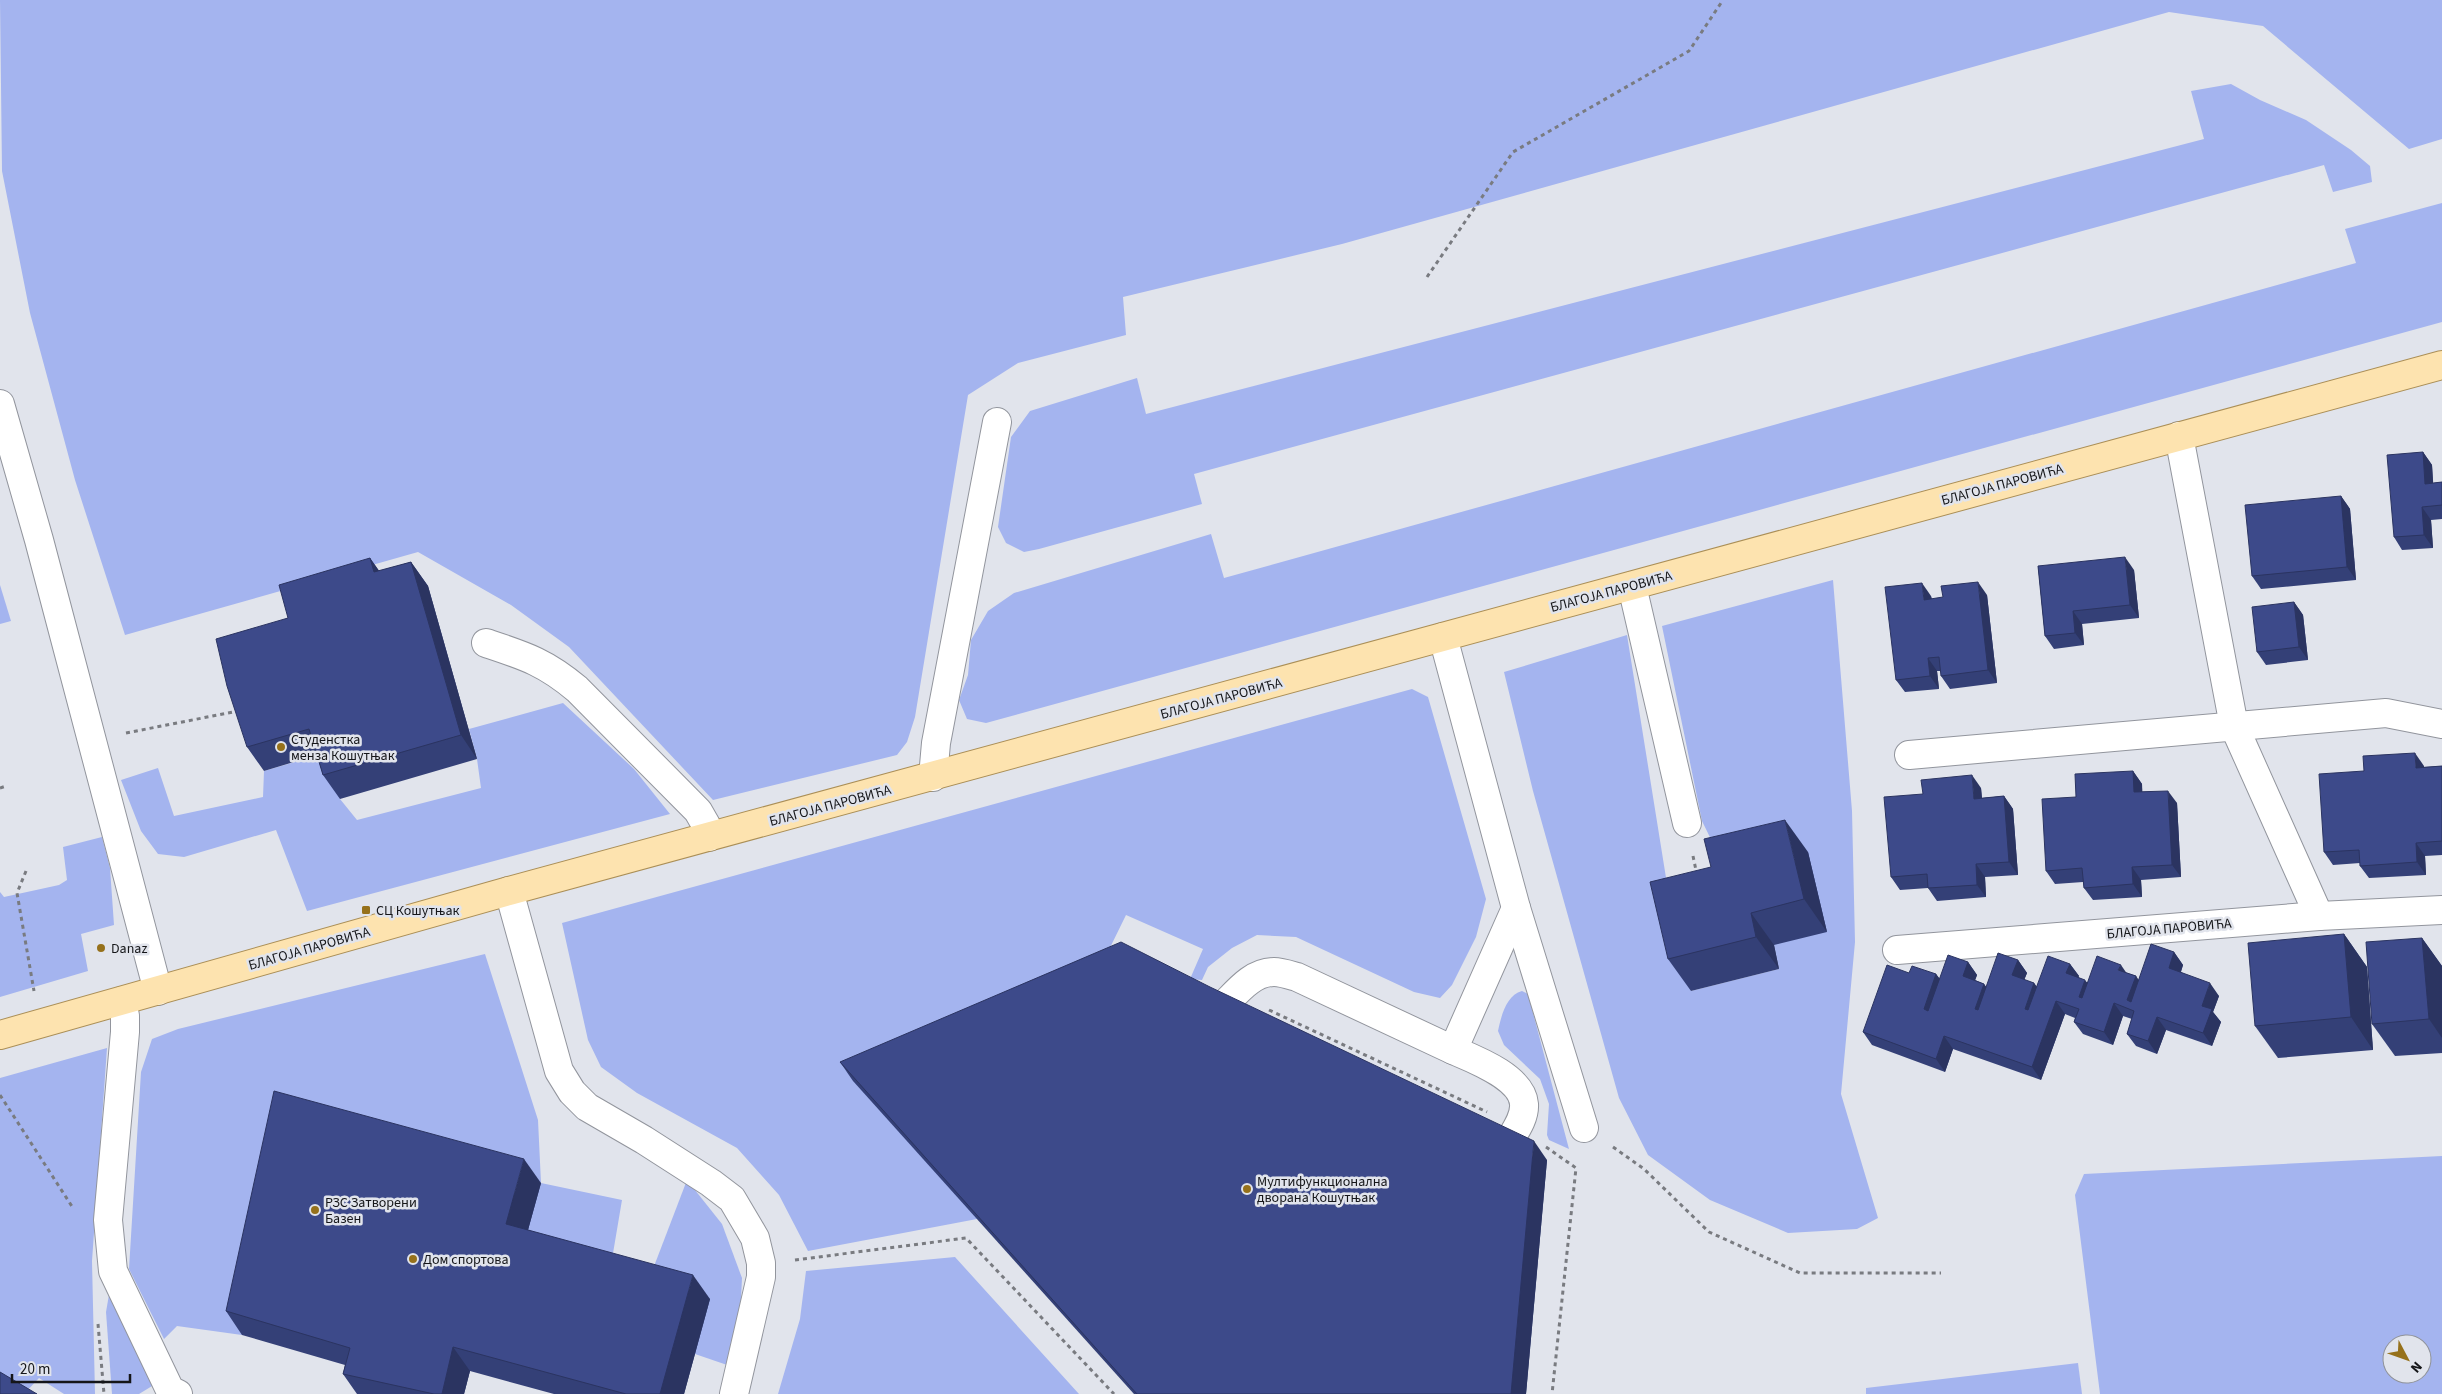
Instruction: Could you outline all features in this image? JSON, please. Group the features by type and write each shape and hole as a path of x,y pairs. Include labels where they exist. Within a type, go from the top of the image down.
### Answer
{"main road":[{"name":"БЛАГОЈА ПАРОВИЋА","path":"0,1035 509,891 2442,365"}],"street":[{"path":"0,404 41,550 158,991"},
{"path":"933,777 936,743 997,422"},
{"path":"2179,436 2234,726 2319,916"},
{"path":"1632,586 1687,823"},
{"path":"1443,638 1516,908 1584,1128"},
{"path":"486,643 532,659 556,671 577,689 698,811 706,825 709,837"},
{"path":"1909,755 2386,713 2442,724"},
{"path":"509,891 559,1071 572,1092 587,1107 644,1140 711,1183 732,1199 755,1238 761,1264 761,1277 734,1394"},
{"path":"1453,1050 1516,908"},
{"name":"БЛАГОЈА ПАРОВИЋА","path":"1897,950 2319,916 2442,910"},
{"path":"1229,1000 1238,988 1251,980 1273,972 1297,977 1493,1067 1515,1086 1524,1102 1522,1117 1513,1135"},
{"path":"122,1002 125,1016 125,1032 108,1220 113,1271 170,1393"}],"path":[{"path":"1427,277 1513,152 1688,51 1721,0"},
{"path":"148,728 244,710"},
{"path":"0,788 6,786"},
{"path":"1687,823 1698,879"},
{"path":"26,871 17,893 36,1001"},
{"path":"1229,1000 1513,1135 1576,1168 1552,1394"},
{"path":"0,1095 75,1212"},
{"path":"1584,1128 1644,1169 1709,1232 1800,1273 1941,1273"},
{"path":"791,1261 966,1238 1114,1394"}],"shaded area":[{"path":"0,0 2442,0 2442,139 2409,149 2263,26 2169,12 1342,244 1123,297 1126,335 1018,363 968,395 915,717 907,742 897,755 713,800 569,647 511,605 418,552 125,635 75,480 30,313 2,171"},
{"path":"2231,84 2260,100 2306,120 2351,150 2370,166 2372,182 2333,192 2324,165 1194,474 1202,504 1039,549 1024,552 1006,543 998,527 1011,437 1030,411 1137,378 1146,414 2204,139 2191,91"},
{"path":"2442,203 2442,322 986,723 967,719 959,700 968,675 971,640 988,611 1014,593 1211,534 1224,578 2356,263 2345,229"},
{"path":"1833,580 1852,811 1855,942 1841,1094 1878,1218 1857,1229 1788,1233 1710,1200 1648,1155 1619,1098 1533,791 1504,672 1627,635 1672,915 1691,991 1779,969 1774,945 1727,872 1702,821 1662,626"},
{"path":"0,585 11,621 0,624"},
{"path":"1412,689 1428,697 1486,899 1476,937 1452,985 1440,998 1414,992 1296,937 1257,935 1232,948 1208,967 1202,980 1190,979 1203,949 1126,915 977,1219 808,1251 779,1195 737,1148 637,1093 601,1067 588,1040 562,923"},
{"path":"563,703 634,769 670,814 307,911 276,830 184,857 158,854 141,831 121,780 158,768 174,816 263,797 264,771 326,753 340,799 357,820 481,788 477,759 469,729"},
{"path":"102,837 110,868 114,925 81,934 88,971 0,997 0,892 4,897 59,885 67,880 63,847"},
{"path":"485,954 538,1120 541,1183 622,1200 610,1271 291,1115 242,1335 177,1326 164,1339 129,1269 141,1072 152,1039 178,1029"},
{"path":"1522,991 1528,994 1569,1149 1549,1140 1547,1135 1549,1104 1540,1079 1504,1045 1498,1031 1508,1002 1516,993"},
{"path":"107,1048 92,1261 95,1394 64,1394 39,1378 24,1394 0,1394 0,1078"},
{"path":"2442,1156 2442,1394 2100,1394 2075,1195 2084,1174"},
{"path":"687,1180 722,1224 742,1278 740,1320 733,1367 695,1354 648,1282"},
{"path":"955,1257 1079,1394 778,1394 800,1319 806,1271"},
{"path":"111,1283 157,1383 139,1394 112,1394 106,1312"},
{"path":"2078,1363 2082,1394 1866,1394 1866,1388"}],"building":[{"path":"2423,452 2425,484 2442,482 2442,505 2422,507 2424,535 2394,537 2387,455"},
{"path":"2341,496 2347,567 2252,576 2245,505"},
{"path":"2125,557 2130,605 2073,611 2075,633 2045,636 2038,566"},
{"path":"370,558 374,572 411,562 461,735 323,775 309,729 247,747 227,686 216,639 288,618 279,585"},
{"path":"1978,582 1988,670 1941,676 1939,657 1928,658 1930,676 1896,680 1885,587 1922,583 1924,600 1943,597 1941,586"},
{"path":"2294,602 2299,647 2257,652 2252,607"},
{"path":"2415,753 2416,768 2442,766 2442,841 2416,843 2417,862 2360,866 2359,850 2324,852 2319,774 2364,771 2363,756"},
{"path":"2133,771 2134,792 2168,791 2172,865 2132,867 2133,884 2084,888 2082,868 2046,871 2042,799 2076,797 2075,774"},
{"path":"1972,775 1974,799 2004,796 2009,862 1976,864 1977,885 1928,888 1927,874 1891,877 1884,797 1923,794 1921,780"},
{"path":"1785,820 1804,899 1751,913 1756,937 1668,959 1650,882 1711,867 1704,839"},
{"path":"2344,934 2351,1017 2255,1026 2248,943"},
{"path":"2422,938 2429,1019 2372,1024 2366,942"},
{"name":"Мултифункционална дворана Кошутњак","path":"1121,942 1210,987 1534,1141 1511,1394 1137,1394 840,1062"},
{"path":"2151,944 2174,952 2169,968 2210,983 2202,1006 2212,1009 2203,1033 2157,1017 2148,1041 2127,1034 2134,1011 2114,1003 2104,1032 2074,1022 2079,1009 2056,1001 2032,1067 1944,1036 1936,1059 1863,1032 1887,965 1909,973 1912,966 1936,974 1924,1009 1928,1011 1948,955 1968,962 1963,976 1984,984 1975,1009 1978,1010 1998,953 2018,960 2012,975 2034,983 2025,1009 2028,1010 2048,956 2070,964 2066,973 2085,980 2079,997 2082,998 2097,956 2121,965 2118,970 2136,976 2127,1000 2131,1002"},
{"name":"Дом спортова","path":"274,1091 524,1159 506,1224 693,1275 660,1394 626,1394 453,1347 442,1394 434,1394 343,1374 350,1348 226,1311"},
{"path":"0,1372 37,1394 0,1394"}],"place":[{"name":"Студенстка менза Кошутњак","path":"281,747"},
{"name":"СЦ Кошутњак","path":"366,910"},
{"name":"Danaz","path":"101,948"},
{"name":"Мултифункционална дворана Кошутњак","path":"1247,1189"},
{"name":"РЗС Затворени Базен","path":"315,1210"},
{"name":"Дом спортова","path":"413,1259"}]}
